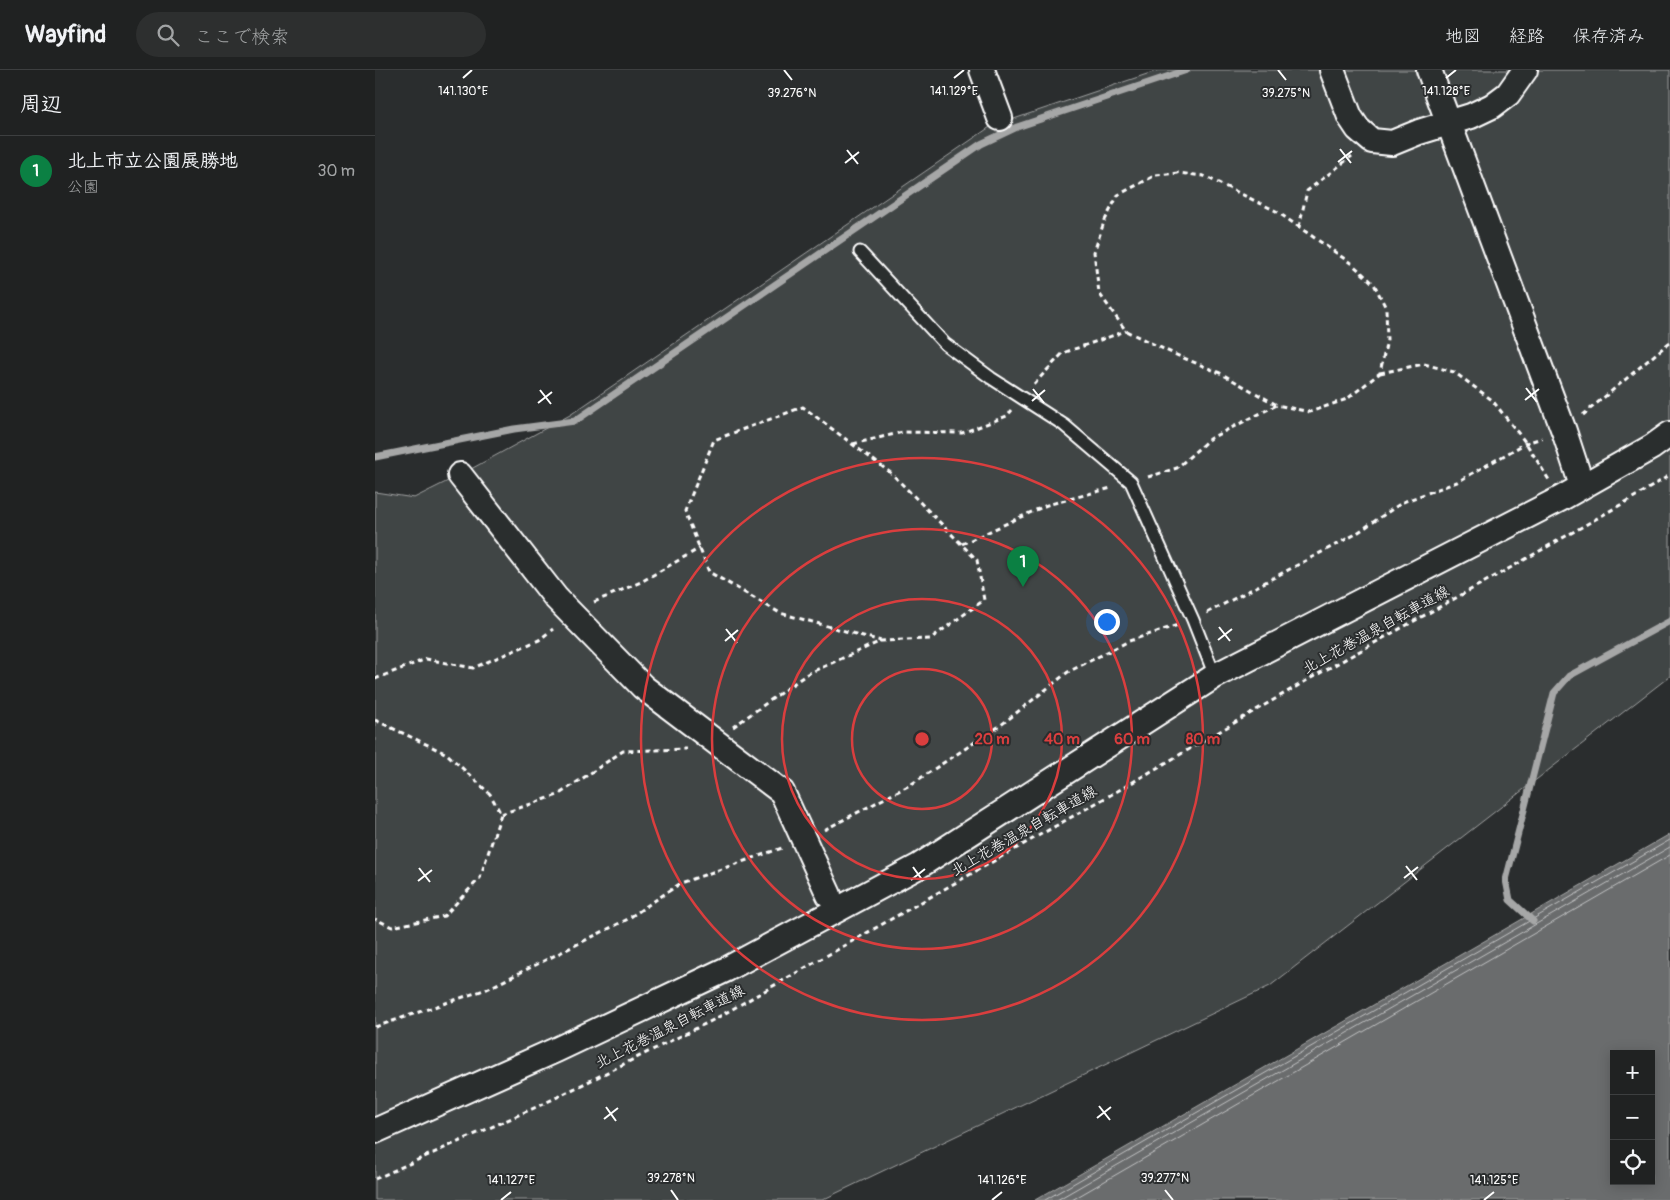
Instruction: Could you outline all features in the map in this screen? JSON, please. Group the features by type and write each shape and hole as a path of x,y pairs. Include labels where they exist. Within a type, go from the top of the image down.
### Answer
{"street":[{"path":"982,70 1000,118"},
{"path":"1332,70 1350,117 1358,129 1372,141 1392,143 1471,116 1492,106 1508,94 1525,70"},
{"path":"1429,70 1564,431 1582,486"},
{"path":"375,1131 556,1050 727,969 919,866 1215,676 1560,499 1652,447 1670,434"},
{"path":"460,476 556,598 643,687 781,792 829,895"}],"lane":[{"path":"860,252 945,344 991,378 1064,425 1131,482 1193,620 1215,676"}],"path":[{"path":"1299,227 1307,191 1372,141"},
{"path":"1380,373 1387,340 1386,308 1375,284 1352,264 1276,210 1204,176 1178,173 1156,176 1118,195 1104,222 1094,252 1099,294 1126,331 1220,373 1277,405 1310,412 1347,399 1380,373 1424,364 1454,372 1492,400 1537,457 1560,499"},
{"path":"375,1027 487,990 626,920 681,883 803,840 911,786 1001,724 1068,672 1129,641 1193,620 1353,535 1403,502 1457,482 1526,443 1564,431 1670,342"},
{"path":"962,544 1047,505 1177,468 1209,439 1277,405"},
{"path":"803,407 892,474 962,544 977,560 984,600 930,639 881,641 780,613 709,572 685,511 714,440 803,407"},
{"name":"北上花巻温泉自転車道線","path":"375,1178 543,1104 713,1020 1112,794 1311,678 1501,573 1670,475"},
{"path":"592,602 641,582 700,548"},
{"path":"375,679 426,659 473,668 539,640 554,629"},
{"path":"731,728 807,674 881,641"},
{"path":"375,720 447,754 490,794 501,814 480,878 445,916 392,927 375,919"},
{"path":"501,814 558,795 623,751 691,749"}],"shaded area":[{"path":"1159,70 1670,70 1670,676 1270,986 822,1200 375,1200 375,492 414,498 570,415 990,127"}],"water":[{"path":"1670,834 1670,1200 1035,1200"}],"waterway":[{"path":"375,457 514,429 575,421 981,144 1017,127 1187,70"},
{"path":"1533,921 1510,900 1506,880 1554,693 1569,676 1670,621"}],"place":[{"name":"北上市立公園展勝地","path":"1023,587"}]}
